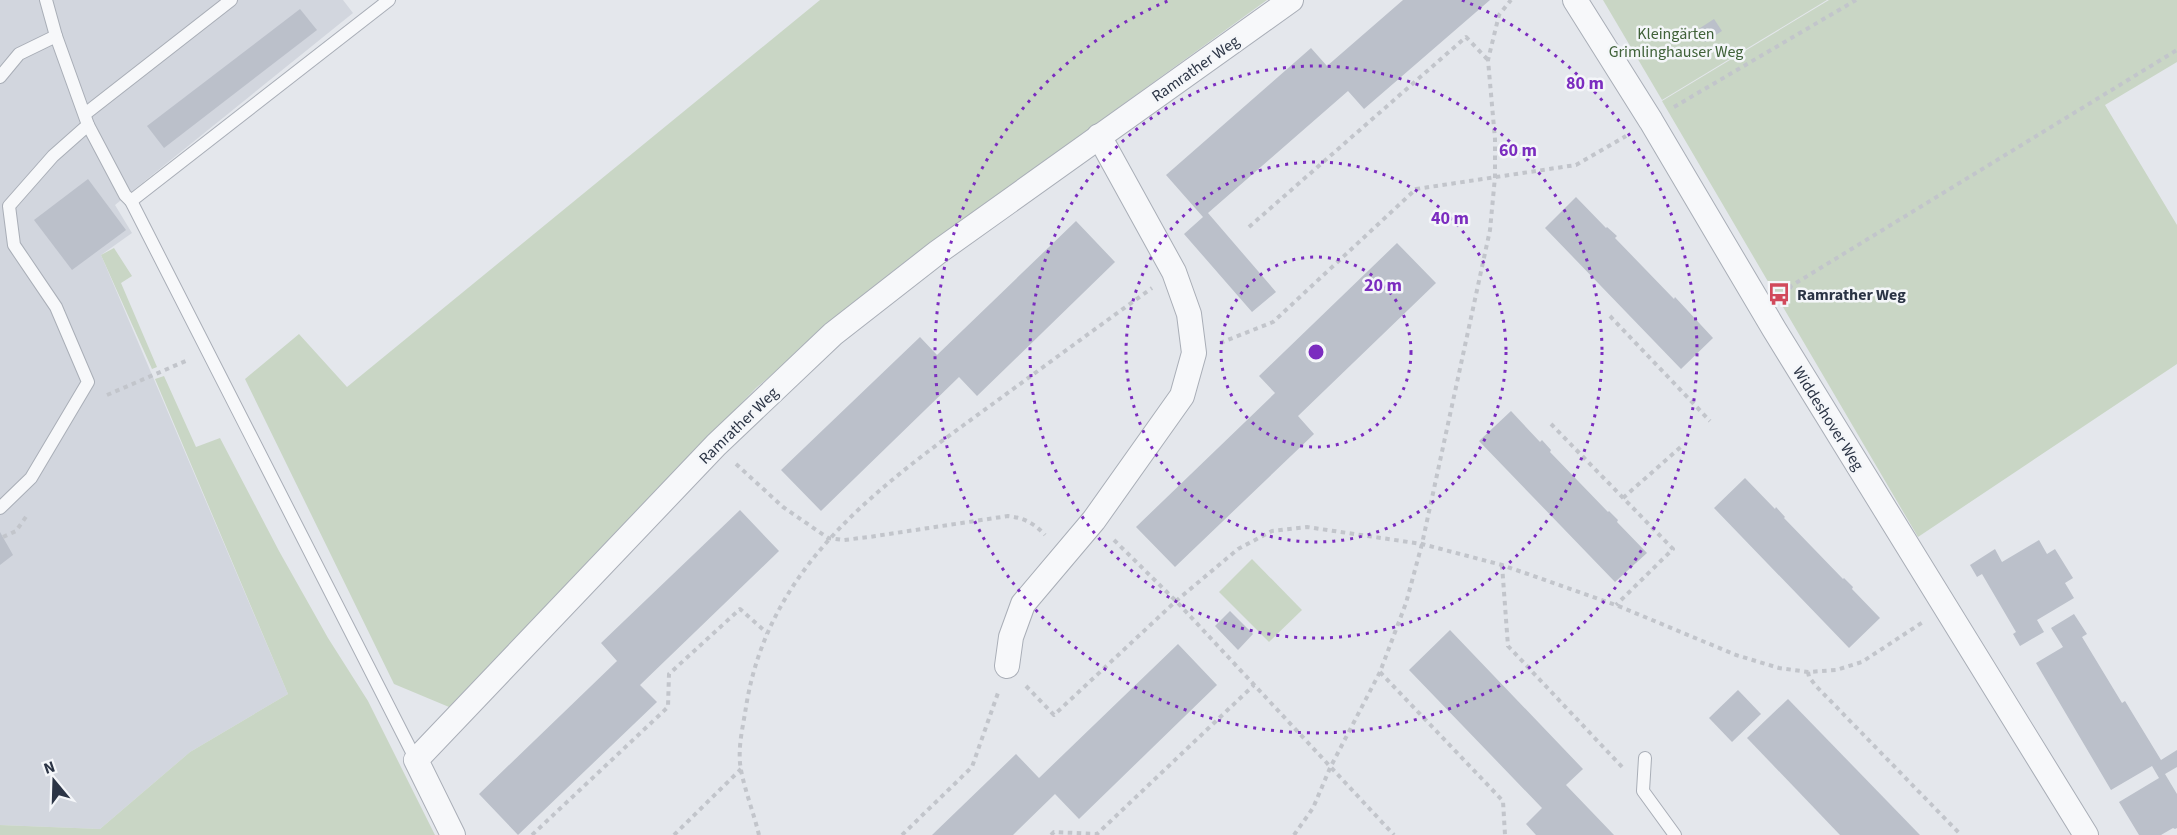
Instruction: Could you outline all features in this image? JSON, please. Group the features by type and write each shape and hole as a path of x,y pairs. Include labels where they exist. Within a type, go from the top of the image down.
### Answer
{"street":[{"name":"Ramrather Weg","path":"416,759 716,445 833,334 938,252 1291,0"},
{"name":"Widdeshover Weg","path":"1575,0 2086,835"},
{"path":"1007,666 1011,637 1023,604 1094,520 1182,396 1194,353 1189,314 1174,272 1099,136"},
{"path":"416,759 453,835"}],"lane":[{"path":"46,0 56,36 86,119 125,195 131,201 416,759"},
{"path":"0,508 31,478 88,382 56,307 14,245 9,206 86,119 231,0"},
{"path":"131,201 389,0"},
{"path":"0,77 19,54 56,36"},
{"path":"1645,758 1643,790 1675,835"}],"path":[{"path":"1294,835 1313,808 1330,768 1380,672 1406,603 1422,544 1490,230 1495,177 1495,139 1488,60 1499,15 1511,0"},
{"path":"1194,353 1273,322 1416,189 1576,165 1856,0"},
{"path":"1249,227 1466,37 1488,60"},
{"path":"1774,328 1791,286 2177,50"},
{"path":"759,835 741,769 740,746 749,690 767,633 796,579 828,538 917,458 1174,272"},
{"path":"1610,316 1710,421"},
{"path":"104,396 208,351"},
{"path":"1551,424 1672,549 1616,605"},
{"path":"716,445 783,507 828,538 844,540 1008,516 1021,518 1036,525 1062,556"},
{"path":"1623,498 1683,445"},
{"path":"3,537 16,531 32,509"},
{"path":"1094,520 1176,601 1394,835"},
{"path":"902,835 972,767 1007,666 1054,715 1176,601 1238,549 1272,531 1307,527 1422,544 1502,565 1616,605 1736,655 1779,668 1808,672 1836,670 1862,662 1946,608"},
{"path":"1502,565 1508,646 1643,790"},
{"path":"532,835 668,707 669,674 740,609 767,633"},
{"path":"1380,672 1503,801 1504,835"},
{"path":"1808,672 1816,686 1961,835"},
{"path":"1050,835 1054,832 1097,834 1254,685"},
{"path":"674,835 741,769"}],"shaded area":[{"path":"0,0 343,0 353,13 115,205 132,233 101,255 288,694 190,752 100,829 0,825"}],"green space":[{"path":"820,0 1267,0 893,271 756,388 449,707 394,684 245,379 299,334 347,387"},
{"name":"Kleingärten Grimlinghauser Weg","path":"1603,0 1827,0 1662,100"},
{"path":"1829,0 2177,0 2177,62 2105,105 2177,225 2177,364 1918,537 1662,101"},
{"path":"114,248 132,276 121,283 157,367 152,369 101,255"},
{"path":"164,376 196,447 220,438 279,551 328,638 368,701 435,835 0,835 0,825 100,829 190,752 288,694 155,379"},
{"path":"1252,559 1302,610 1269,642 1219,592"}],"building":[{"path":"1403,0 1490,0 1364,109 1348,91 1208,213 1276,292 1252,312 1184,234 1203,217 1166,175 1311,48 1327,66"},
{"path":"300,9 317,30 164,148 147,126"},
{"path":"1714,19 1722,31 1705,42 1697,30"},
{"path":"88,179 126,230 72,270 34,220"},
{"path":"1576,197 1617,236 1615,238 1713,338 1681,369 1545,228"},
{"path":"1076,221 1115,262 977,396 959,377 821,511 781,470 920,337 937,355"},
{"path":"1397,243 1436,283 1298,416 1314,434 1175,567 1136,527 1275,393 1259,376"},
{"path":"1511,411 1540,442 1542,440 1551,450 1550,452 1618,520 1617,522 1647,553 1615,582 1479,441"},
{"path":"1745,478 1775,509 1776,507 1880,618 1849,648 1714,508"},
{"path":"740,510 779,551 640,685 657,702 518,835 479,794 617,661 601,643"},
{"path":"0,532 13,555 0,565"},
{"path":"2039,540 2047,554 2055,549 2073,578 2065,583 2074,598 2037,620 2044,632 2020,646 2013,634 2016,632 1982,574 1977,577 1970,565 1995,549 2002,562"},
{"path":"1230,611 1253,634 1238,650 1215,626"},
{"path":"2074,614 2087,634 2082,637 2122,703 2125,701 2161,760 2177,750 2177,767 2165,774 2177,794 2177,828 2175,829 2161,835 2139,835 2119,802 2159,778 2152,766 2111,790 2036,663 2063,647 2051,628"},
{"path":"1450,630 1583,769 1566,785 1614,835 1536,835 1526,824 1542,808 1409,670"},
{"path":"1178,644 1217,685 1079,819 1055,794 1013,835 932,835 1016,754 1039,778"},
{"path":"1738,690 1761,714 1732,742 1709,718"},
{"path":"1788,699 1920,835 1840,835 1747,738"}],"place":[{"name":"Ramrather Weg","path":"1779,294"}]}
